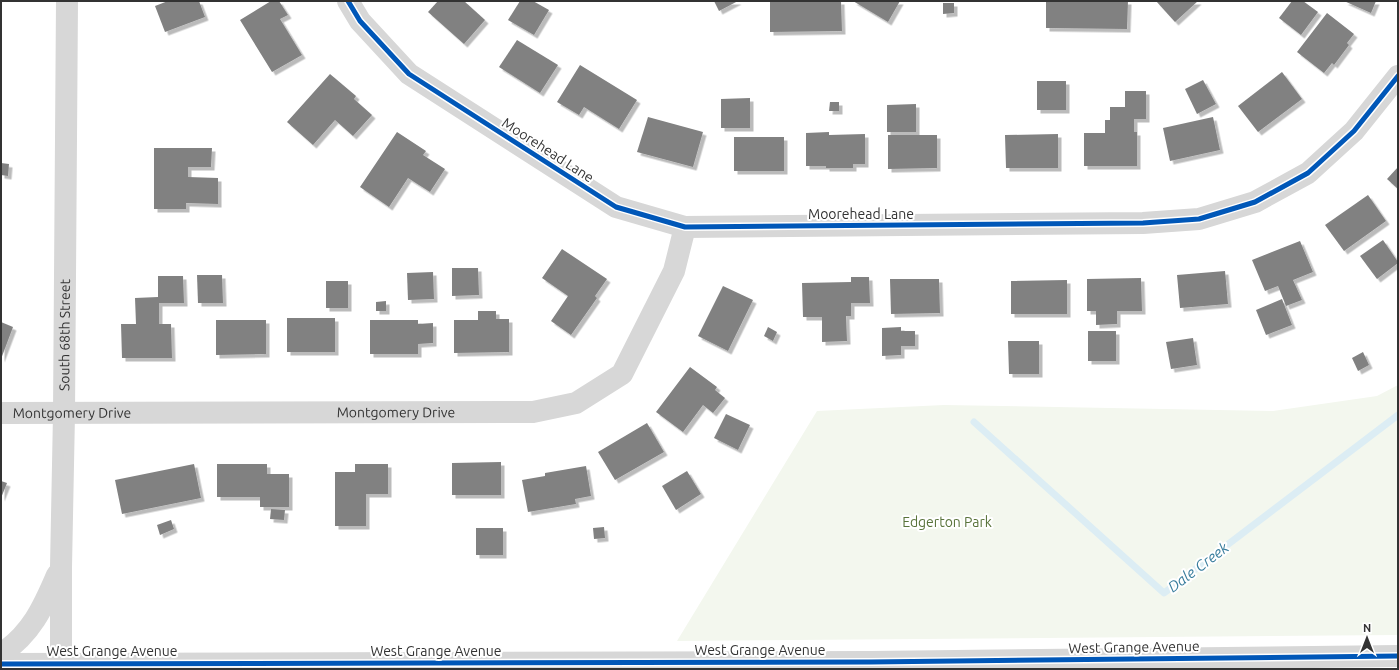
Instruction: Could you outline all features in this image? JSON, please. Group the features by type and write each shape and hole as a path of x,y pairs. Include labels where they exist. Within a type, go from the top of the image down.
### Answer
{"street":[{"name":"South 68th Street","path":"61,666 67,1"},
{"name":"Moorehead Lane","path":"348,1 360,21 409,74 616,207 685,227 1143,223 1199,219 1255,202 1308,173 1354,131 1398,76"},
{"name":"Montgomery Drive","path":"1,413 533,412 576,403 622,374 674,270 685,227"},
{"path":"1,654 10,649 28,630 43,608 61,567"},
{"name":"West Grange Avenue","path":"1,664 61,666 871,666 1396,660"}],"green space":[{"name":"Edgerton Park","path":"1398,385 1398,635 677,641 817,411 944,405 1273,411 1377,396"}],"building":[{"path":"168,1 199,1 205,17 165,32 155,6"},
{"path":"271,1 279,1 288,15 280,19 302,55 272,72 240,20"},
{"path":"438,1 464,1 485,20 464,44 428,12"},
{"path":"520,1 533,1 549,10 534,35 508,20"},
{"path":"714,1 738,1 719,11"},
{"path":"770,1 841,1 842,31 770,32"},
{"path":"853,1 900,1 888,22"},
{"path":"1046,1 1128,1 1127,29 1046,28"},
{"path":"1156,1 1198,1 1175,22"},
{"path":"1292,1 1303,1 1318,12 1301,35 1279,18"},
{"path":"1344,1 1376,1 1371,13"},
{"path":"943,3 954,3 954,13 943,14"},
{"path":"1327,13 1354,34 1347,43 1349,45 1334,65 1332,63 1324,73 1297,52"},
{"path":"517,40 558,65 540,93 499,67"},
{"path":"580,65 637,100 619,129 584,107 579,115 557,102"},
{"path":"1282,72 1302,99 1258,132 1238,106"},
{"path":"330,74 356,96 354,99 372,115 353,136 335,120 313,145 287,122"},
{"path":"1203,80 1216,104 1197,114 1185,89"},
{"path":"1037,81 1066,81 1066,110 1037,110"},
{"path":"1125,91 1146,91 1146,119 1134,119 1134,132 1137,132 1137,166 1084,166 1084,133 1105,133 1105,120 1110,120 1110,107 1125,107"},
{"path":"750,98 750,128 721,128 721,99"},
{"path":"830,102 839,102 839,111 829,111"},
{"path":"916,104 916,132 887,132 887,105"},
{"path":"648,117 703,132 693,167 637,152"},
{"path":"1213,117 1220,150 1170,161 1163,128"},
{"path":"397,132 426,151 423,155 445,169 430,192 408,178 389,207 360,187"},
{"path":"829,132 829,135 865,134 865,164 853,164 853,168 806,166 806,133"},
{"path":"1058,134 1058,168 1006,168 1005,135"},
{"path":"888,135 937,135 937,168 888,169"},
{"path":"734,137 784,137 784,171 734,171"},
{"path":"154,148 212,148 211,167 188,167 188,177 218,178 218,204 186,203 186,209 154,209"},
{"path":"1,163 9,164 8,176 1,175"},
{"path":"1398,167 1398,189 1387,179"},
{"path":"1368,195 1386,221 1344,251 1325,225"},
{"path":"1383,240 1398,263 1377,279 1360,256"},
{"path":"1300,241 1313,272 1293,280 1302,300 1286,306 1278,286 1265,291 1252,260"},
{"path":"562,249 607,279 595,296 597,298 571,335 551,321 568,296 542,278"},
{"path":"452,268 478,268 479,295 452,296"},
{"path":"1225,271 1228,304 1180,308 1177,275"},
{"path":"433,272 434,299 408,300 407,273"},
{"path":"197,275 222,275 223,303 198,303"},
{"path":"158,276 183,276 184,303 159,303 159,324 171,324 172,358 122,358 121,324 136,324 135,298 158,297"},
{"path":"851,277 869,277 870,303 851,303 851,316 846,316 847,341 822,342 822,317 803,317 802,283 851,282"},
{"path":"1141,278 1142,311 1117,311 1117,324 1096,325 1096,311 1087,311 1087,279"},
{"path":"890,279 939,279 940,313 891,314"},
{"path":"1067,280 1067,314 1011,314 1011,281"},
{"path":"326,281 348,281 348,308 326,308"},
{"path":"723,286 753,300 728,351 698,336"},
{"path":"1282,299 1292,325 1266,335 1256,310"},
{"path":"386,301 386,311 376,311 376,302"},
{"path":"478,311 496,311 496,319 509,319 509,352 454,353 454,320 478,320"},
{"path":"287,318 335,318 335,352 287,352"},
{"path":"216,320 266,320 266,354 216,355"},
{"path":"370,320 418,320 418,324 433,323 433,343 418,344 418,354 370,354"},
{"path":"1,322 13,327 1,359"},
{"path":"768,327 777,332 773,341 764,336"},
{"path":"901,327 901,331 915,331 915,346 901,346 901,355 882,356 882,328"},
{"path":"1088,331 1116,331 1116,361 1088,361"},
{"path":"1193,338 1197,365 1171,369 1166,342"},
{"path":"1008,341 1039,341 1039,374 1009,374"},
{"path":"1363,352 1369,365 1358,371 1352,358"},
{"path":"690,367 717,387 715,390 725,398 713,413 703,405 683,432 656,412"},
{"path":"726,414 750,425 738,450 714,438"},
{"path":"647,423 664,452 615,480 598,452"},
{"path":"501,462 501,495 452,495 452,463"},
{"path":"194,464 201,498 122,514 115,480"},
{"path":"217,464 267,464 267,474 289,474 289,507 260,507 260,497 217,497"},
{"path":"355,464 388,464 388,494 366,494 366,526 335,526 335,472 355,472"},
{"path":"586,466 591,496 575,499 576,504 528,512 522,480 545,476 545,473"},
{"path":"687,471 701,494 676,510 662,486"},
{"path":"1,481 7,483 1,498"},
{"path":"271,509 285,510 284,520 270,519"},
{"path":"171,520 174,529 160,535 157,525"},
{"path":"604,527 605,538 594,539 593,528"},
{"path":"476,528 503,528 503,555 476,555"}],"waterway":[{"name":"Dale Creek","path":"974,422 1164,593 1398,415"}],"cycle path":[{"path":"348,1 360,21 409,74 616,207 685,227 1143,223 1199,219 1255,202 1308,173 1354,131 1398,76"},
{"path":"1,664 871,662 1398,656"}]}
